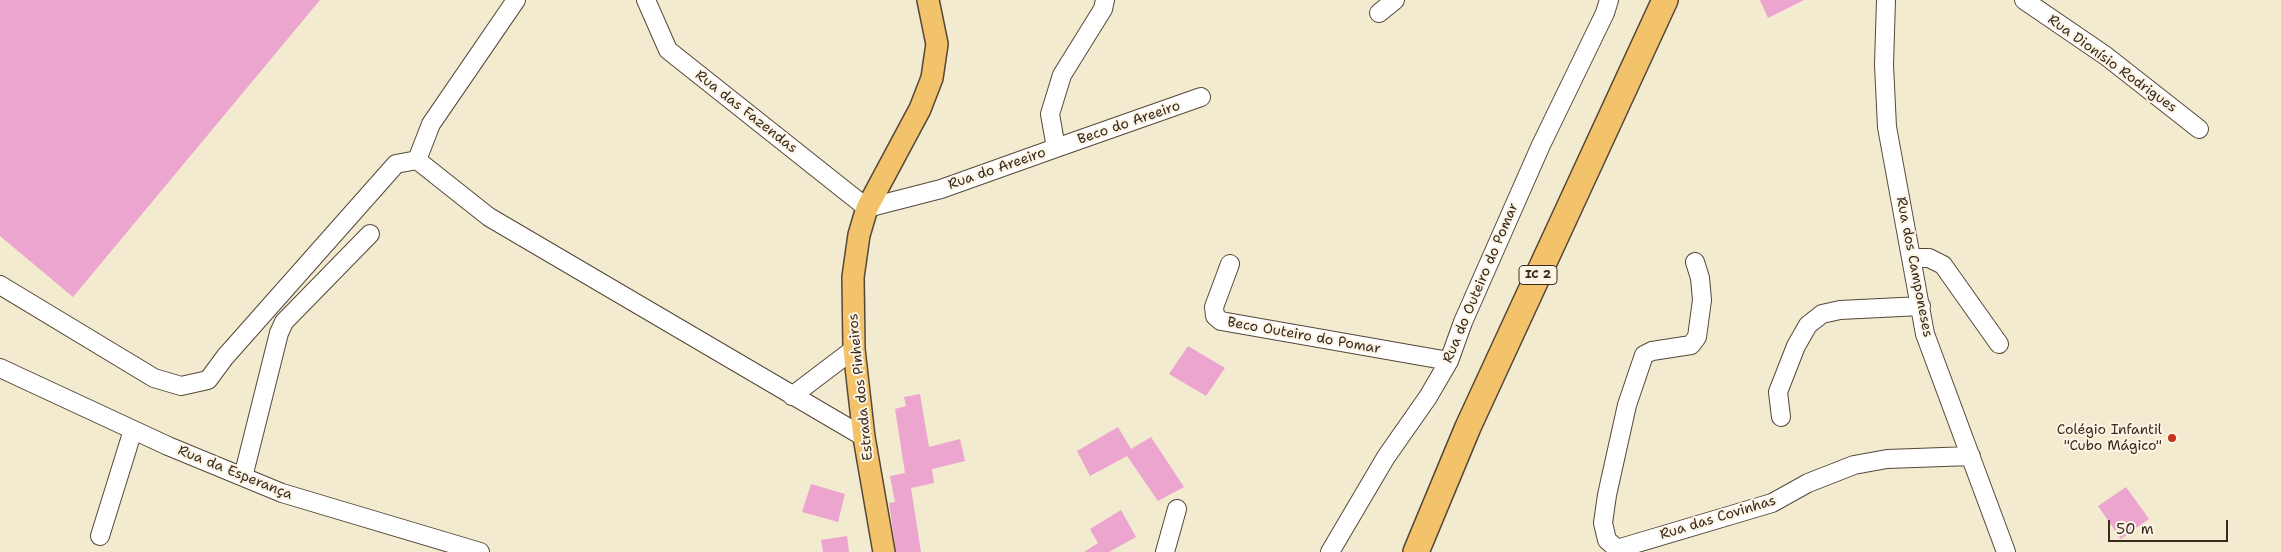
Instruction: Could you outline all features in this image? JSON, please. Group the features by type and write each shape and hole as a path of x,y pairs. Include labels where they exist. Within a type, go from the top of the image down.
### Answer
{"highway":[{"name":"IC 2","path":"1398,552 1432,468 1474,374 1647,0"},
{"name":"IC 2","path":"1416,552 1468,427 1665,0"}],"main road":[{"name":"Estrada dos Pinheiros","path":"884,552 864,437 854,349 853,277 859,235 867,208 920,108 932,78 937,44 928,0"}],"street":[{"path":"417,160 431,124 516,0"},
{"name":"Rua das Fazendas","path":"646,0 668,50 867,208"},
{"name":"Rua do Areeiro","path":"867,208 942,189 1056,148 1050,114 1062,75 1103,9 1105,0"},
{"path":"1379,14 1395,0"},
{"name":"Rua do Outeiro do Pomar","path":"1330,552 1386,457 1428,397 1449,361 1474,296 1541,145 1605,13 1608,0"},
{"name":"Rua dos Camponeses","path":"1886,0 1884,65 1887,127 1925,334 2006,552"},
{"name":"Rua Dionísio Rodrigues","path":"2024,0 2106,56 2199,129"},
{"name":"Beco do Areeiro","path":"1056,148 1201,97"},
{"path":"0,285 154,378 181,386 208,380 225,357 396,164 417,160 489,217 864,437"},
{"path":"243,477 279,333 284,322 370,234"},
{"path":"1912,258 1930,258 1943,266 1999,344"},
{"name":"Rua das Covinhas","path":"1695,262 1702,300 1697,337 1691,345 1652,351 1644,355 1627,405 1607,495 1603,523 1607,540 1617,548 1772,503 1808,483 1854,465 1887,459 1970,456"},
{"name":"Beco Outeiro do Pomar","path":"1230,264 1214,307 1215,316 1221,322 1449,361"},
{"path":"1781,416 1778,392 1796,346 1808,325 1822,314 1840,310 1921,306"},
{"path":"792,396 854,349"},
{"name":"Rua da Esperança","path":"0,368 133,430 282,493 480,552"},
{"path":"100,536 133,430"},
{"path":"1165,552 1177,509"}],"building":[{"path":"0,0 320,0 73,297 0,236"},
{"path":"1760,0 1804,0 1768,18"},
{"path":"1188,346 1225,368 1206,396 1169,374"},
{"path":"920,394 929,447 960,439 965,461 932,469 934,483 911,488 921,552 896,552 889,503 895,502 890,476 905,473 895,409 906,406 904,397"},
{"path":"1118,427 1131,449 1151,437 1184,487 1158,501 1127,456 1090,476 1077,451"},
{"path":"811,484 845,494 838,522 802,512"},
{"path":"2126,487 2149,519 2121,539 2098,506"},
{"path":"1121,510 1136,537 1109,552 1084,552 1098,543 1090,529"},
{"path":"847,536 849,552 823,552 821,540"}],"place":[{"name":"Colégio Infantil \"Cubo Mágico\"","path":"2172,438"}]}
